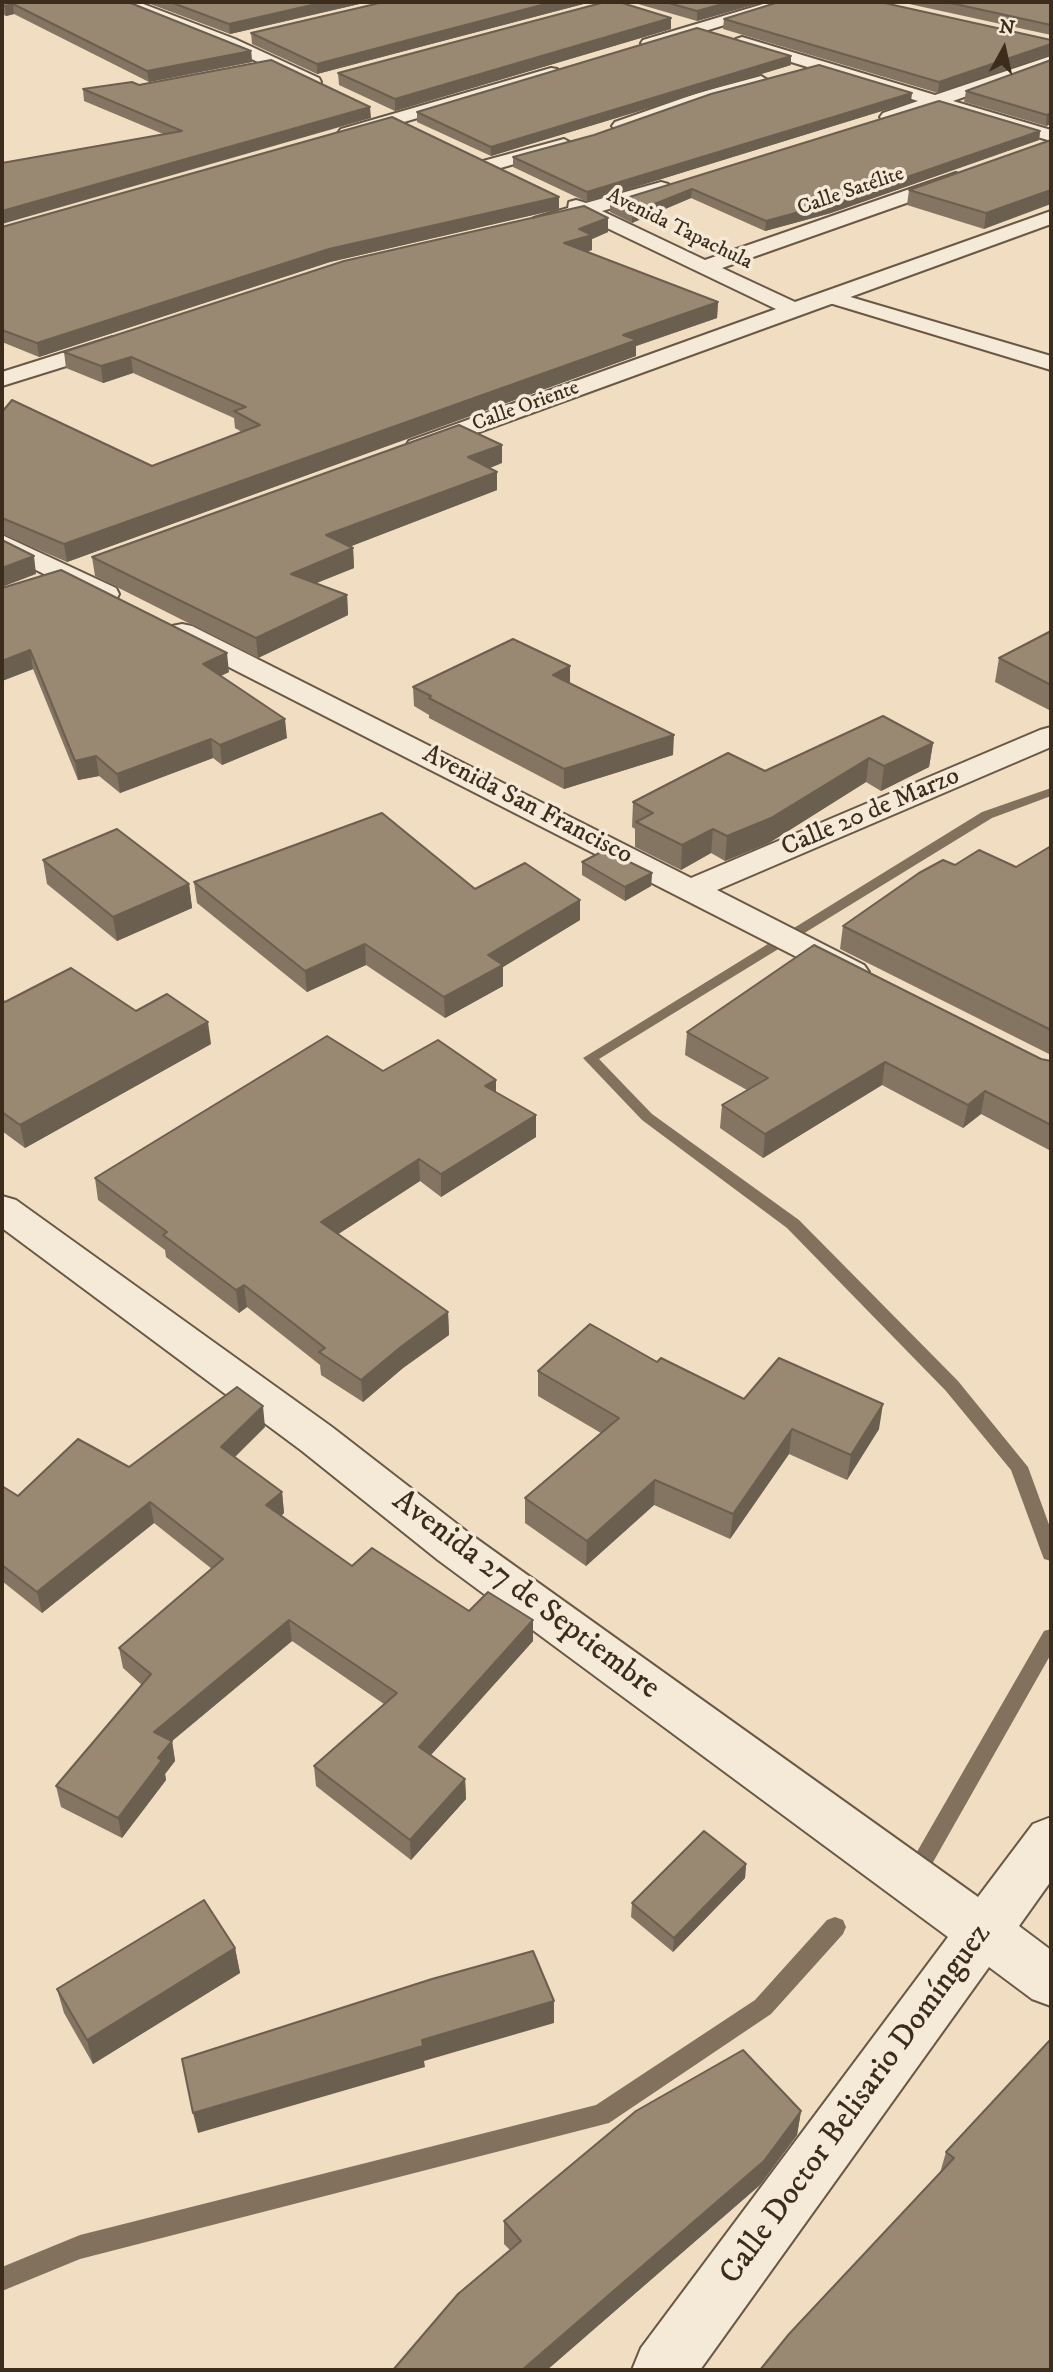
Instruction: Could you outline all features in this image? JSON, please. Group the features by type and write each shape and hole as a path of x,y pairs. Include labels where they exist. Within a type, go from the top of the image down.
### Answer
{"street":[{"path":"125,2 229,42 323,84"},
{"path":"634,48 786,2"},
{"path":"667,20 941,101 1047,144"},
{"path":"229,42 255,36"},
{"path":"875,121 941,101 1051,61"},
{"path":"514,176 483,162 594,136 704,96 820,65"},
{"path":"324,141 571,67"},
{"path":"365,108 415,131"},
{"name":"Calle Satélite","path":"704,267 977,172"},
{"path":"522,226 587,211 678,183"},
{"name":"Avenida Tapachula","path":"562,200 792,309"},
{"name":"Calle Oriente","path":"391,456 1051,217"},
{"path":"830,297 1051,363"},
{"path":"2,379 128,339"},
{"name":"Avenida San Francisco","path":"2,542 81,569 143,612 884,988"},
{"path":"35,586 81,569"},
{"name":"Calle 20 de Marzo","path":"692,889 1051,736"},
{"name":"Avenida 27 de Septiembre","path":"2,1209 317,1439 454,1547 1051,1981"},
{"name":"Calle Doctor Belisario Domínguez","path":"663,2370 1051,1840"}],"building":[{"path":"2,2 128,2 251,51 147,71 13,4 5,6"},
{"path":"170,2 325,2 229,24"},
{"path":"384,2 553,2 317,64 251,33"},
{"path":"605,2 619,2 671,18 395,99 338,73"},
{"path":"665,2 730,2 697,11"},
{"path":"779,2 880,2 1051,40 1051,44 939,82 724,19"},
{"path":"946,2 1051,2 1051,25"},
{"path":"697,28 791,56 491,147 417,112"},
{"path":"271,60 370,107 2,211 2,163 182,131 83,89 132,82 139,85"},
{"path":"1051,60 1051,113 1047,115 966,91"},
{"path":"819,65 912,93 587,192 513,157 594,135 711,94"},
{"path":"939,101 1040,131 832,203 766,221 692,189 632,213 610,203"},
{"path":"392,117 559,197 329,249 37,343 2,330 2,227"},
{"path":"1051,140 1051,190 986,213 909,190"},
{"path":"584,206 608,218 579,229 592,235 564,243 718,302 623,335 637,340 64,544 2,518 2,412 12,400 152,466 260,425 234,411 246,407 131,357 101,366 64,352 344,261"},
{"path":"459,425 502,445 468,457 497,472 326,535 353,548 291,574 347,595 256,638 92,557"},
{"path":"2,540 34,556 2,568"},
{"path":"61,570 227,653 203,664 285,719 220,745 211,739 117,774 96,756 75,761 30,650 2,661 2,588"},
{"path":"1051,631 1051,685 999,658"},
{"path":"513,639 570,666 553,675 674,735 564,769 413,687"},
{"path":"883,716 933,743 884,766 869,758 771,818 727,836 713,829 682,845 636,822 653,813 633,802 728,753 765,771"},
{"path":"382,813 475,889 525,863 580,900 488,955 503,965 444,997 365,944 305,971 194,882"},
{"path":"117,829 189,884 113,917 43,860"},
{"path":"1051,846 1051,1030 843,926 919,873 943,860 955,865 979,850 1016,867"},
{"path":"605,850 652,873 625,887 582,862"},
{"path":"814,945 1041,1059 1051,1061 1051,1125 985,1091 968,1105 885,1062 765,1134 722,1105 768,1078 687,1032"},
{"path":"71,968 136,1011 167,994 208,1022 20,1125 2,1112 2,1000 5,1002"},
{"path":"327,1036 383,1071 438,1040 496,1080 485,1086 536,1115 441,1174 419,1159 321,1222 448,1312 361,1380 319,1352 325,1348 244,1285 236,1290 163,1235 167,1232 95,1178"},
{"path":"590,1324 657,1362 661,1358 744,1399 779,1358 883,1404 851,1455 792,1429 733,1514 655,1480 587,1541 525,1498 619,1418 538,1371"},
{"path":"237,1387 263,1406 221,1447 282,1492 266,1505 352,1566 372,1548 469,1611 488,1592 533,1620 419,1747 465,1779 410,1840 314,1766 397,1693 289,1620 154,1732 172,1741 158,1758 162,1760 118,1818 56,1786 151,1674 119,1648 223,1559 150,1502 37,1592 2,1565 2,1486 18,1496 78,1439 129,1467"},
{"path":"704,1831 746,1864 674,1938 632,1903"},
{"path":"204,1900 235,1948 87,2040 57,1989"},
{"path":"533,1951 554,2001 422,2040 423,2046 193,2113 182,2059 432,1979"},
{"path":"1051,2039 1051,2370 760,2370 789,2334 954,2158 946,2152"},
{"path":"743,2050 801,2111 764,2161 522,2370 393,2370 458,2294 521,2241 504,2221 636,2111"}],"waterway":[{"path":"1051,792 987,815 590,1058 647,1117 793,1224 952,1386 1019,1467 1051,1554"},
{"path":"925,1857 1051,1637"},
{"path":"2,2279 80,2247 601,2115 763,2007 835,1927"}]}
